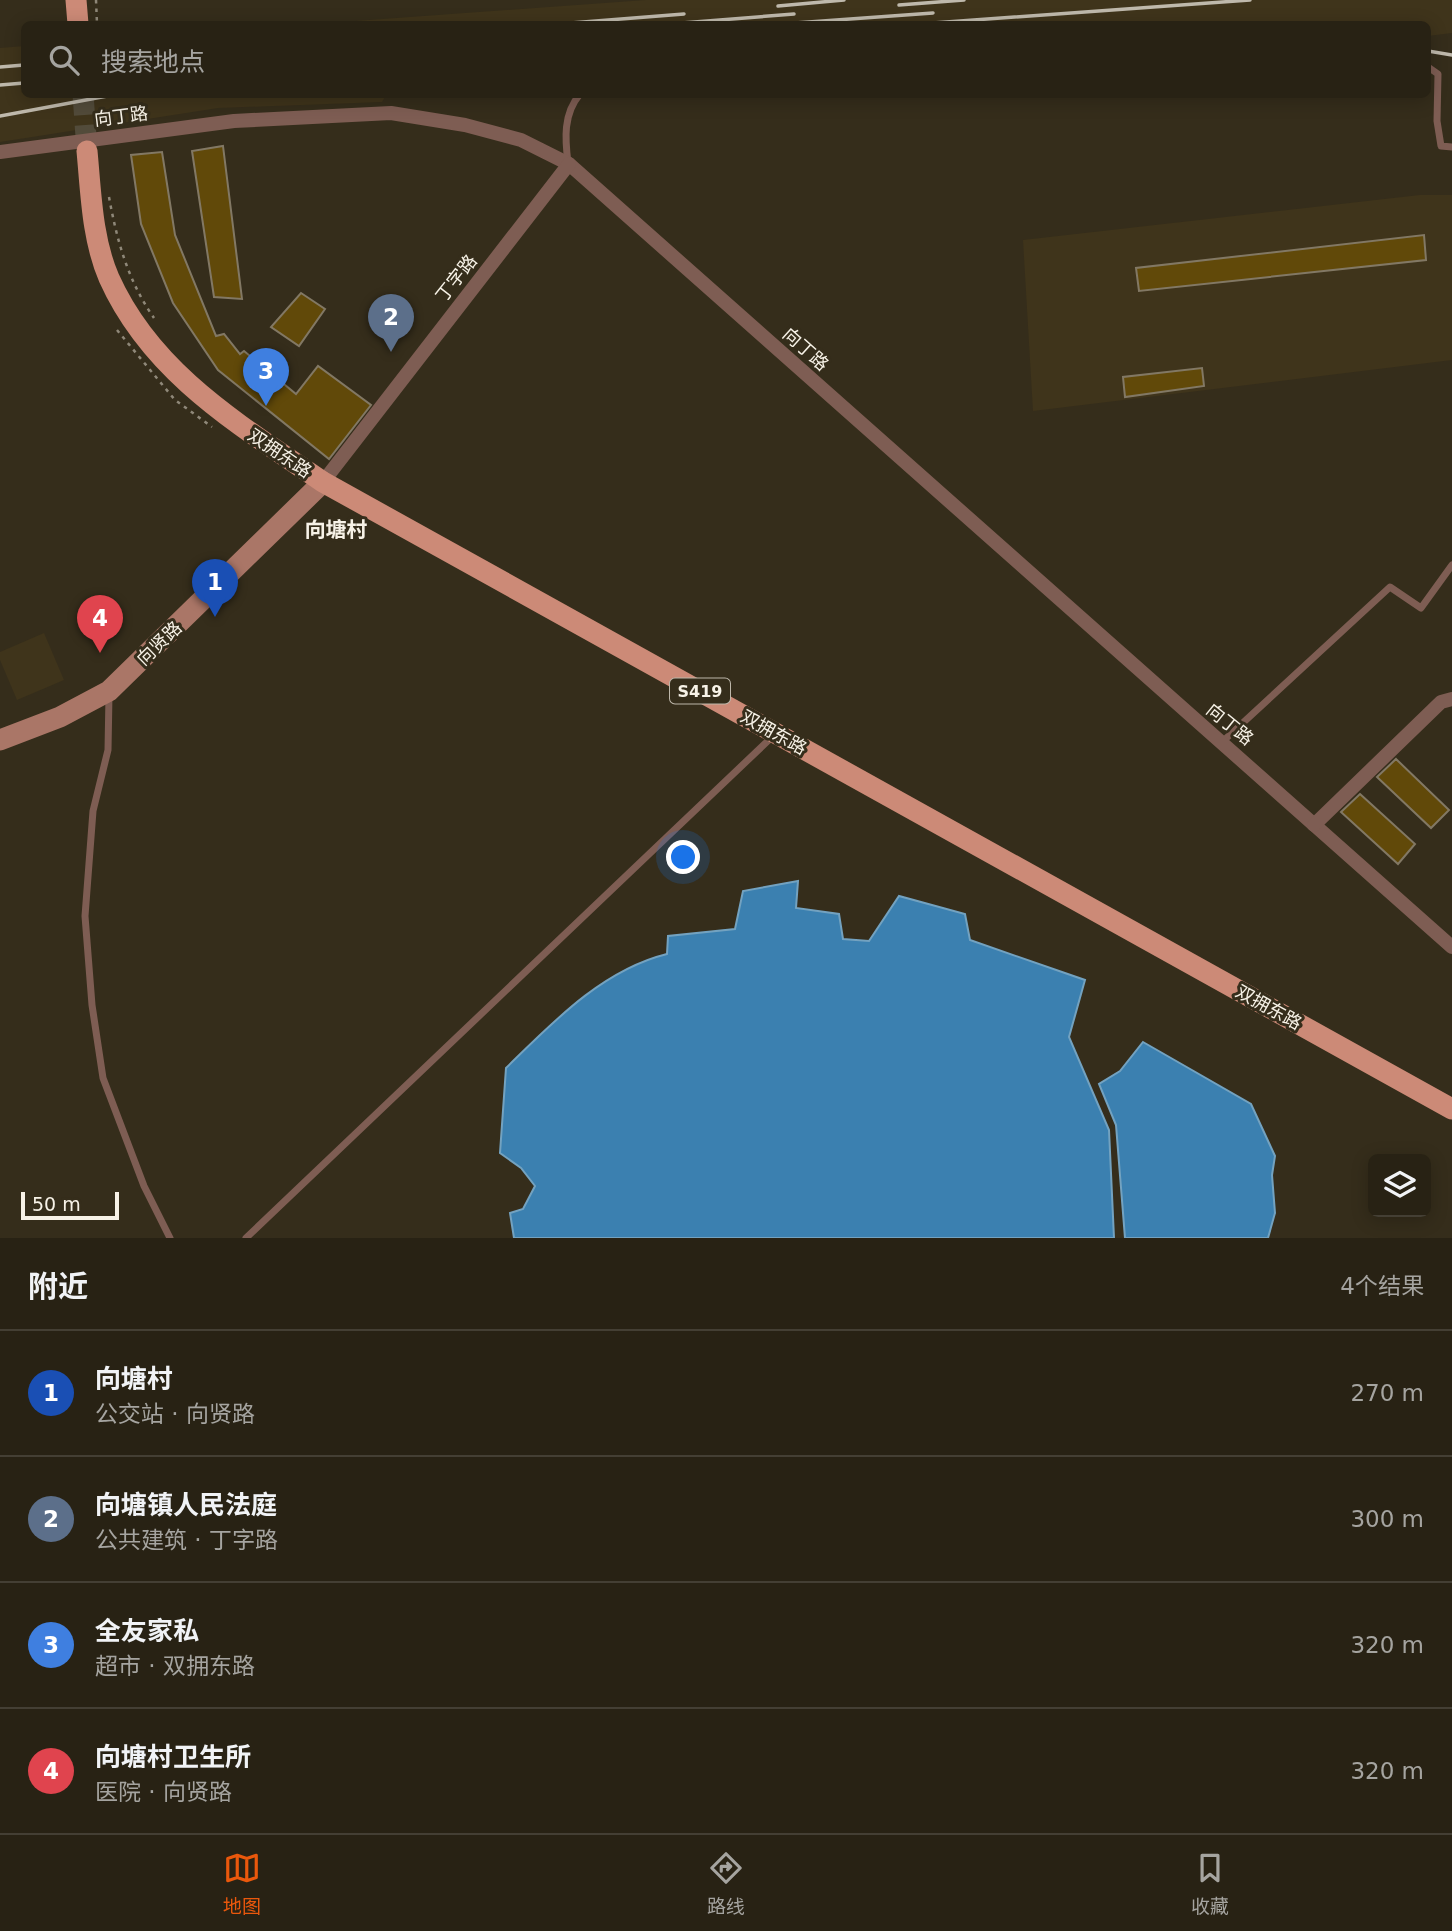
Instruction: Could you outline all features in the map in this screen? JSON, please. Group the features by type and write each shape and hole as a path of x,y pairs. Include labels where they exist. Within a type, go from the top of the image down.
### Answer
{"main road":[{"path":"76,0 78,21"},
{"name":"双拥东路","path":"87,152 94,221 109,277 137,327 177,376 220,411 323,482 1452,1109"}],"street":[{"name":"向丁路","path":"0,152 234,121 391,113 466,124 521,139 569,164 1221,743 1250,765 1452,947"},
{"name":"丁字路","path":"323,482 569,164"},
{"name":"向贤路","path":"0,740 60,717 109,691 323,482"},
{"path":"1314,825 1441,702 1452,699"}],"lane":[{"path":"1431,69 1438,74 1437,121 1441,145 1452,147"},
{"path":"569,164 565,139 568,116 578,98"},
{"path":"1221,743 1390,587 1421,608 1452,565"},
{"path":"109,691 108,750 93,811 85,916 92,1005 103,1078 144,1186 170,1238"},
{"path":"246,1238 776,733"}],"path":[{"path":"96,0 97,21"},
{"path":"108,192 117,238 132,281 158,323"}],"shaded area":[{"path":"646,0 1452,0 1452,33 1431,36 1431,21 356,21"},
{"path":"21,46 21,98 384,98 382,102 218,108 0,142 0,48"},
{"path":"1420,195 1452,195 1452,360 1033,411 1023,240"},
{"path":"44,633 64,680 17,700 0,660 0,652"}],"water":[{"path":"798,881 796,908 839,914 843,939 869,941 899,896 965,914 970,940 1085,980 1069,1037 1109,1130 1114,1238 514,1238 510,1213 523,1209 535,1186 521,1168 500,1153 506,1068 560,1016 600,985 621,972 667,954 668,936 735,929 743,891"},
{"path":"1143,1042 1251,1104 1275,1156 1272,1175 1275,1213 1268,1238 1125,1238 1116,1125 1099,1084 1120,1071"}],"building":[{"path":"223,146 242,299 214,297 192,151"},
{"path":"162,152 175,235 216,336 224,334 240,354 244,351 296,394 318,366 371,405 329,459 218,370 173,303 141,224 131,155"},
{"path":"1424,235 1426,260 1139,291 1136,268"},
{"path":"301,293 325,309 299,346 271,327"},
{"path":"1202,368 1204,386 1125,397 1123,377"},
{"path":"1396,759 1449,810 1431,828 1377,777"},
{"path":"1360,794 1415,844 1398,864 1341,812"}],"tunnel":[{"path":"83,98 87,151"}],"railway":[{"path":"778,6 844,0"},
{"path":"899,5 964,0"},
{"path":"960,21 1250,0"},
{"path":"822,21 933,13"},
{"path":"596,21 684,14"},
{"path":"706,21 794,14"},
{"path":"1431,52 1452,55"},
{"path":"0,67 21,65"},
{"path":"0,85 21,83"},
{"path":"0,116 97,98"}],"place":[{"name":"向塘镇人民法庭","path":"391,352"},
{"name":"全友家私","path":"266,406"},
{"name":"向塘村","path":"215,617"},
{"name":"向塘村卫生所","path":"100,653"}],"district":[{"name":"向塘村","path":"336,530"}]}
